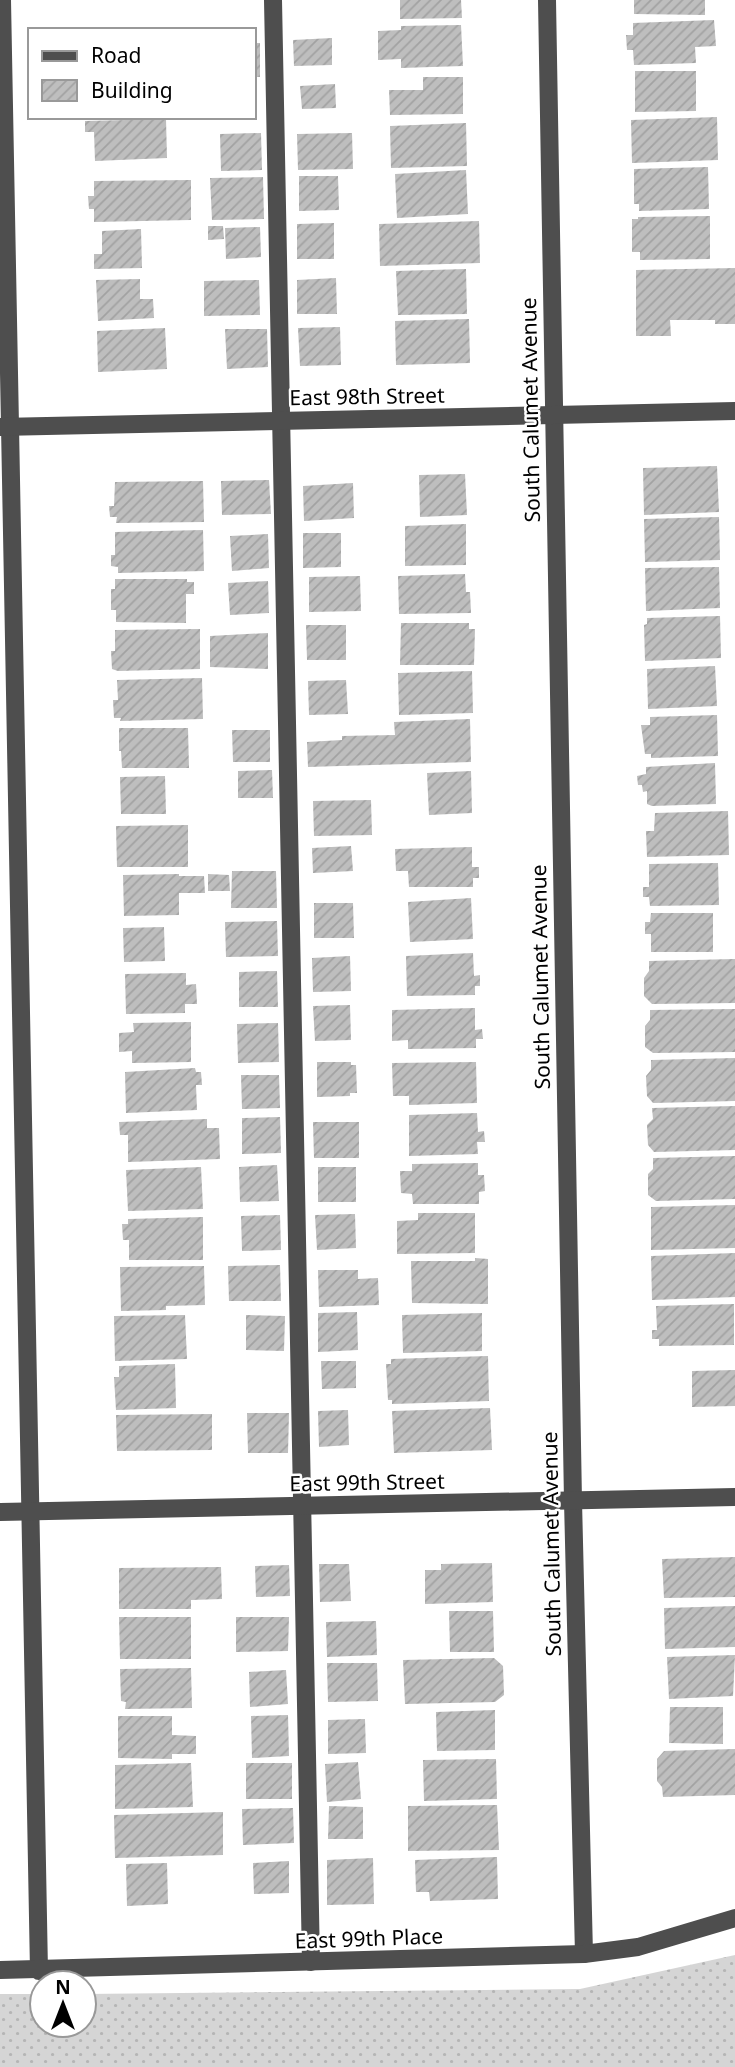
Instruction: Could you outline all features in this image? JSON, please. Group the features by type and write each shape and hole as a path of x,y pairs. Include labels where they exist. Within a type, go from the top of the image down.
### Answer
{"street":[{"path":"2,0 5,427 39,1969"},
{"path":"273,0 311,1962"},
{"name":"South Calumet Avenue","path":"547,0 573,1502 584,1954"},
{"name":"East 98th Street","path":"5,427 735,411"},
{"name":"East 99th Street","path":"0,1512 735,1497"},
{"name":"East 99th Place","path":"98,1969 584,1954 638,1947 735,1918"},
{"name":"East 99th Place","path":"0,1970 28,1971"}],"shaded area":[{"path":"735,1955 735,2067 0,2067 0,1994 28,1994 28,2039 98,2039 98,1994 580,1989"}],"building":[{"path":"400,0 461,0 462,18 400,19"},
{"path":"634,0 705,0 705,15 634,14"},
{"path":"714,20 716,46 695,47 696,63 634,65 633,50 627,50 626,35 633,35 633,23"},
{"path":"461,25 463,66 401,68 401,59 378,60 378,31 401,30 401,26"},
{"path":"332,38 332,65 294,66 293,40"},
{"path":"256,43 260,43 260,77 256,77"},
{"path":"635,71 696,71 696,111 635,112"},
{"path":"423,77 463,77 463,114 390,115 389,90 423,90"},
{"path":"335,84 336,108 302,109 300,86"},
{"path":"717,117 718,160 632,163 631,120"},
{"path":"166,119 167,158 95,161 94,132 85,132 85,121"},
{"path":"466,123 467,166 391,168 390,126"},
{"path":"261,133 262,170 221,171 220,134"},
{"path":"352,133 353,169 298,170 297,134"},
{"path":"708,167 709,209 639,211 639,204 634,204 634,169"},
{"path":"466,170 468,214 397,218 395,174"},
{"path":"299,176 338,176 339,210 299,211"},
{"path":"263,177 264,219 212,220 210,178"},
{"path":"191,180 191,220 94,222 94,209 89,209 88,196 94,196 94,181"},
{"path":"710,216 710,259 640,260 640,252 632,252 632,219"},
{"path":"479,221 480,263 380,266 379,224"},
{"path":"334,223 334,259 297,259 297,224"},
{"path":"208,226 223,226 224,239 208,240"},
{"path":"260,227 261,257 226,259 225,228"},
{"path":"141,229 142,268 94,269 94,254 102,254 102,231"},
{"path":"735,268 735,324 715,324 715,320 670,320 671,336 636,336 636,270"},
{"path":"466,269 467,314 398,315 396,271"},
{"path":"336,278 337,314 297,314 297,280"},
{"path":"140,279 140,299 153,299 154,318 98,321 96,280"},
{"path":"259,280 260,315 204,316 204,281"},
{"path":"469,319 470,363 396,365 395,321"},
{"path":"340,327 341,365 300,366 298,328"},
{"path":"165,328 167,369 98,372 97,331"},
{"path":"225,329 267,329 268,367 227,369"},
{"path":"717,466 719,512 644,515 643,468"},
{"path":"465,474 467,515 420,517 419,475"},
{"path":"269,480 271,514 222,515 221,481"},
{"path":"203,481 204,522 116,523 117,517 110,517 109,506 114,506 115,482"},
{"path":"353,483 354,518 304,521 303,486"},
{"path":"719,517 720,560 645,562 644,519"},
{"path":"466,524 466,565 405,566 405,526"},
{"path":"203,530 204,571 118,573 118,567 111,566 111,555 115,555 115,532"},
{"path":"303,533 341,533 341,567 303,568"},
{"path":"268,534 269,568 232,571 230,536"},
{"path":"719,567 720,608 646,611 645,568"},
{"path":"465,574 466,592 470,592 471,613 399,614 398,576"},
{"path":"360,576 361,611 309,612 309,577"},
{"path":"115,579 187,579 187,582 194,582 194,594 186,594 186,623 116,622 116,610 111,610 111,589 115,589"},
{"path":"268,581 269,613 230,615 228,583"},
{"path":"720,616 721,658 645,661 644,625 647,624 647,618"},
{"path":"401,623 469,623 469,629 475,629 474,665 400,665"},
{"path":"306,625 346,625 346,660 307,660"},
{"path":"200,629 200,669 112,669 111,651 115,651 115,630"},
{"path":"268,633 268,669 210,667 210,636"},
{"path":"715,666 717,706 648,709 647,669"},
{"path":"472,671 473,713 399,715 398,673"},
{"path":"202,678 203,719 120,721 121,718 114,718 113,700 118,700 117,680"},
{"path":"346,680 348,714 309,715 308,681"},
{"path":"717,715 718,756 651,758 651,754 645,754 641,725 650,725 650,717"},
{"path":"470,719 471,762 308,767 307,742 342,740 342,736 395,735 394,722"},
{"path":"119,728 188,728 189,768 122,768"},
{"path":"232,730 270,730 270,762 233,762"},
{"path":"715,763 716,804 652,806 647,804 647,791 643,792 642,785 638,785 637,776 646,774 646,767"},
{"path":"272,770 273,798 238,798 238,771"},
{"path":"471,771 472,813 429,815 427,773"},
{"path":"165,776 166,814 121,814 120,777"},
{"path":"371,800 372,835 314,836 313,801"},
{"path":"728,811 729,855 647,857 646,831 654,831 655,813"},
{"path":"188,825 188,867 117,867 116,826"},
{"path":"351,846 353,871 313,873 312,848"},
{"path":"472,847 472,867 479,867 479,878 473,878 473,887 409,887 408,871 396,871 395,849"},
{"path":"718,863 719,905 650,906 649,897 643,897 643,887 649,887 649,864"},
{"path":"232,871 276,871 277,908 231,908"},
{"path":"208,874 229,875 230,891 208,891"},
{"path":"123,875 204,876 205,893 179,893 179,915 124,916"},
{"path":"471,898 473,939 410,942 408,902"},
{"path":"314,903 353,903 354,938 314,938"},
{"path":"651,913 713,913 713,952 651,952 651,934 645,934 645,922 650,922"},
{"path":"277,921 278,956 226,957 225,922"},
{"path":"164,927 165,961 124,962 123,928"},
{"path":"473,953 474,976 480,975 480,986 475,986 475,995 407,996 406,956"},
{"path":"350,956 351,991 313,992 312,958"},
{"path":"735,959 735,1003 652,1004 644,996 644,978 649,971 649,961"},
{"path":"277,971 278,1007 239,1007 239,972"},
{"path":"186,973 186,985 196,984 197,1004 185,1004 185,1013 126,1014 125,974"},
{"path":"350,1005 351,1040 315,1041 313,1006"},
{"path":"475,1008 475,1030 482,1029 483,1039 476,1039 476,1048 408,1049 408,1040 392,1041 392,1010"},
{"path":"735,1009 735,1052 653,1053 645,1047 645,1026 650,1020 650,1010"},
{"path":"191,1022 191,1062 132,1063 132,1051 119,1052 119,1033 134,1032 133,1023"},
{"path":"278,1023 279,1062 238,1063 237,1024"},
{"path":"735,1058 735,1101 653,1103 647,1096 646,1076 651,1070 651,1060"},
{"path":"317,1062 351,1062 351,1065 356,1065 357,1093 350,1093 350,1096 317,1097"},
{"path":"476,1062 477,1103 409,1105 409,1096 393,1096 392,1063"},
{"path":"195,1068 196,1072 201,1072 202,1085 196,1085 197,1110 126,1113 125,1072"},
{"path":"241,1075 279,1075 280,1108 242,1109"},
{"path":"735,1106 735,1150 654,1152 648,1145 647,1125 653,1119 652,1108"},
{"path":"477,1113 478,1132 484,1131 485,1142 477,1142 478,1154 409,1156 409,1115"},
{"path":"280,1117 281,1153 242,1154 242,1118"},
{"path":"207,1119 207,1128 219,1128 220,1159 128,1162 128,1135 120,1135 119,1122"},
{"path":"313,1122 359,1122 359,1158 314,1158"},
{"path":"735,1156 735,1199 656,1201 648,1195 648,1174 653,1169 653,1158"},
{"path":"478,1163 478,1175 484,1175 485,1191 479,1192 479,1204 413,1204 412,1194 401,1193 400,1171 412,1171 412,1164"},
{"path":"277,1165 279,1201 240,1202 239,1167"},
{"path":"201,1167 203,1209 128,1211 126,1170"},
{"path":"318,1167 356,1167 356,1202 318,1202"},
{"path":"735,1205 735,1248 651,1250 651,1207"},
{"path":"418,1213 475,1213 475,1253 397,1254 397,1221 418,1220"},
{"path":"355,1214 356,1248 317,1250 315,1215"},
{"path":"280,1215 281,1250 242,1251 241,1216"},
{"path":"203,1217 203,1260 129,1260 129,1240 123,1240 122,1224 128,1224 128,1219"},
{"path":"735,1253 735,1297 652,1300 651,1256"},
{"path":"475,1258 488,1259 488,1304 412,1303 411,1261 475,1261"},
{"path":"280,1265 281,1301 229,1301 228,1266"},
{"path":"204,1266 205,1305 166,1306 166,1310 121,1311 120,1267"},
{"path":"318,1270 358,1270 358,1279 378,1278 379,1305 319,1307"},
{"path":"734,1304 734,1345 659,1346 659,1339 652,1339 652,1330 657,1330 656,1306"},
{"path":"357,1312 358,1350 318,1352 318,1313"},
{"path":"482,1313 482,1351 403,1353 402,1315"},
{"path":"185,1315 187,1359 115,1361 114,1316"},
{"path":"246,1315 285,1316 284,1351 246,1350"},
{"path":"488,1356 489,1401 392,1404 392,1400 388,1400 386,1364 391,1364 391,1359"},
{"path":"321,1361 356,1361 356,1388 322,1389"},
{"path":"175,1364 176,1408 116,1410 114,1377 119,1377 119,1366"},
{"path":"735,1370 735,1406 692,1407 692,1371"},
{"path":"490,1408 492,1450 394,1453 392,1411"},
{"path":"348,1410 349,1445 319,1447 318,1411"},
{"path":"247,1413 289,1413 288,1453 248,1453"},
{"path":"212,1414 212,1450 117,1451 116,1415"},
{"path":"735,1557 735,1597 664,1598 662,1559"},
{"path":"492,1563 493,1602 425,1604 425,1570 441,1570 441,1564"},
{"path":"319,1564 349,1564 351,1601 320,1602"},
{"path":"289,1565 290,1596 256,1597 255,1566"},
{"path":"221,1567 222,1599 191,1600 191,1609 119,1609 119,1568"},
{"path":"735,1606 735,1647 665,1649 664,1608"},
{"path":"449,1611 493,1611 494,1652 450,1652"},
{"path":"119,1617 191,1617 191,1659 120,1659"},
{"path":"236,1617 289,1617 288,1651 236,1652"},
{"path":"376,1621 377,1655 327,1657 326,1622"},
{"path":"735,1655 733,1696 669,1699 667,1657"},
{"path":"494,1658 503,1666 504,1695 495,1702 405,1704 403,1660"},
{"path":"327,1663 377,1663 378,1701 328,1702"},
{"path":"191,1668 192,1708 125,1709 126,1702 121,1701 120,1669"},
{"path":"286,1670 288,1704 250,1707 249,1672"},
{"path":"670,1707 723,1707 723,1744 669,1743"},
{"path":"495,1710 495,1750 437,1751 436,1712"},
{"path":"288,1715 289,1756 252,1758 251,1716"},
{"path":"118,1716 172,1716 172,1735 196,1736 196,1754 172,1754 172,1759 118,1758"},
{"path":"365,1719 366,1753 328,1754 328,1720"},
{"path":"735,1749 735,1795 663,1797 662,1787 657,1781 657,1759 664,1751"},
{"path":"496,1759 497,1799 424,1801 423,1760"},
{"path":"358,1762 361,1799 327,1802 325,1764"},
{"path":"191,1763 193,1807 115,1809 115,1765"},
{"path":"246,1763 292,1763 292,1799 246,1799"},
{"path":"497,1805 499,1850 408,1851 408,1806"},
{"path":"329,1806 363,1807 363,1839 328,1839"},
{"path":"293,1808 294,1843 243,1845 242,1809"},
{"path":"223,1812 223,1855 115,1858 114,1815"},
{"path":"497,1857 498,1899 430,1901 429,1892 416,1892 415,1860"},
{"path":"373,1858 374,1904 327,1905 327,1860"},
{"path":"289,1861 289,1893 254,1894 253,1863"},
{"path":"167,1863 168,1904 127,1906 126,1864"}]}
